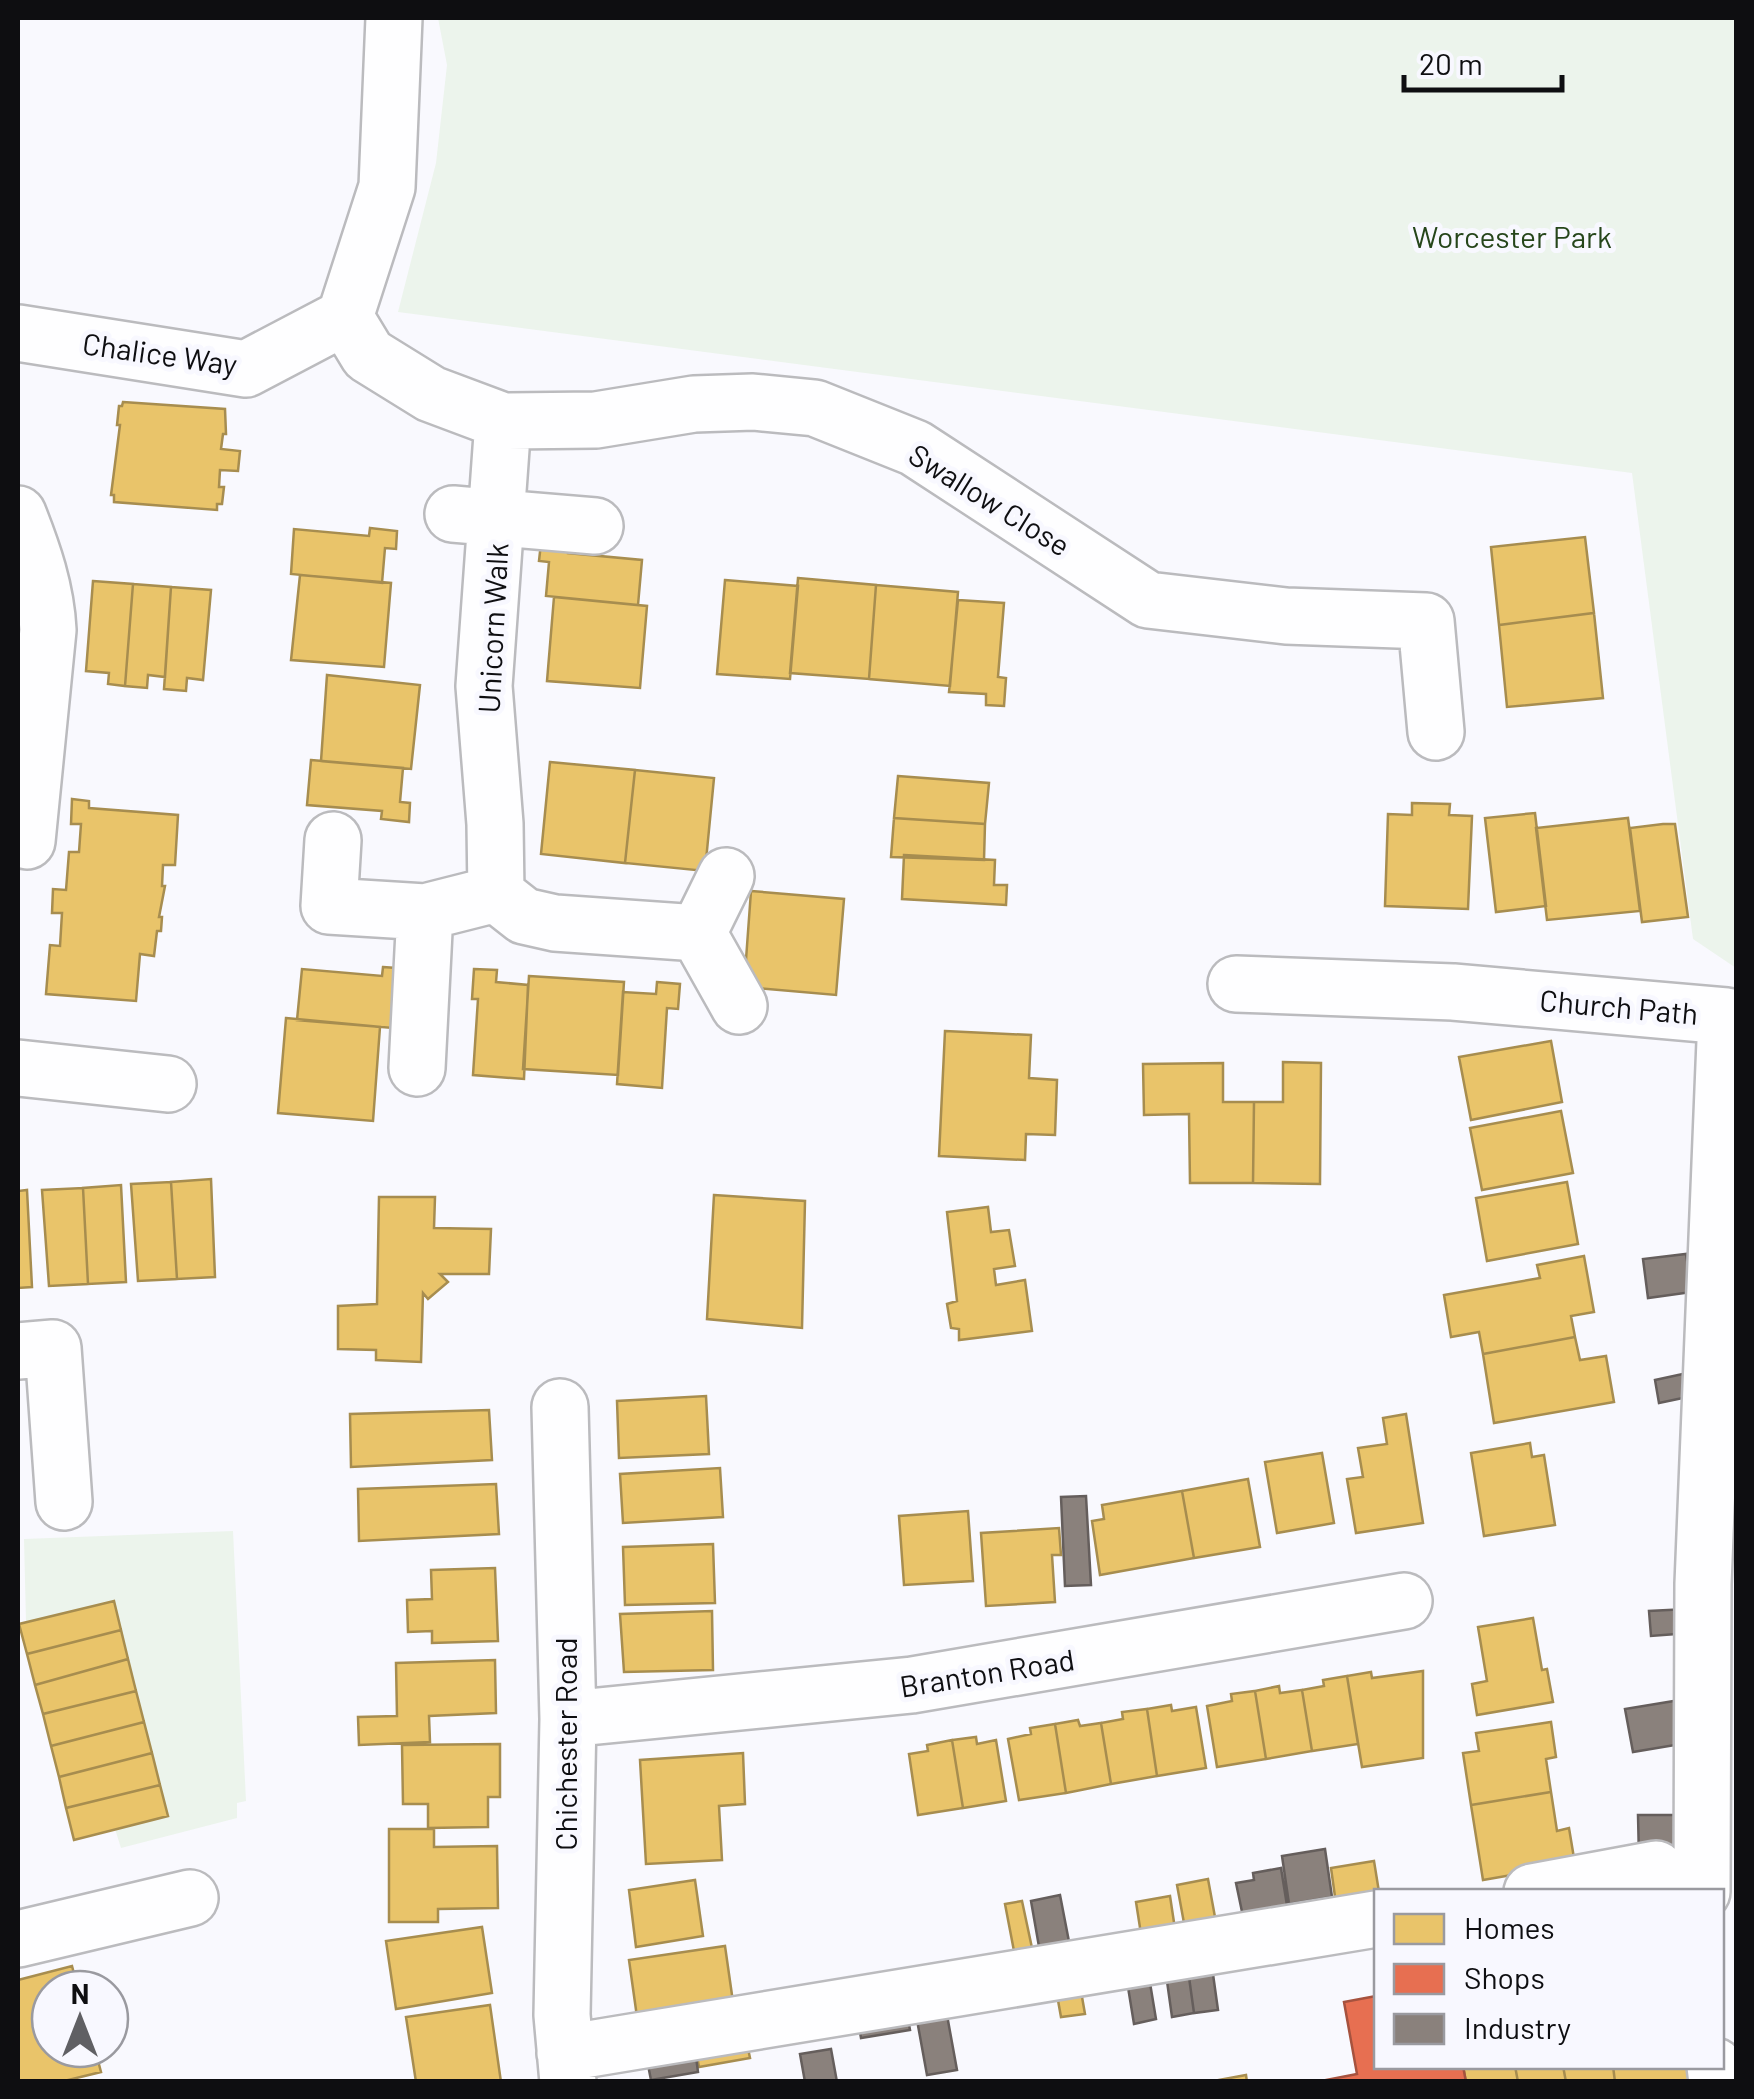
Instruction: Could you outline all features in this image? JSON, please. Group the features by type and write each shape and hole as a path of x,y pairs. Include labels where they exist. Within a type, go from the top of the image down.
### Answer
{"street":[{"path":"345,317 387,186 394,18"},
{"name":"Chalice Way","path":"18,343 246,369 345,317"},
{"name":"Swallow Close","path":"345,317 368,355 430,394 503,421 596,420 694,404 754,402 816,408 914,448 1148,600 1286,616 1426,620 1436,732"},
{"name":"Unicorn Walk","path":"496,894 476,516 503,421"},
{"path":"18,514 35,557 47,612 27,841"},
{"path":"476,516 595,526"},
{"path":"333,840 329,906 413,918 496,894 524,916 555,923 698,932"},
{"path":"698,932 726,876"},
{"path":"413,918 417,1068"},
{"path":"698,932 739,1006"},
{"name":"Church Path","path":"1236,984 1452,992 1726,1016 1703,1584 1679,1880"},
{"path":"18,1068 168,1084"},
{"path":"18,1350 53,1348 64,1502"},
{"name":"Chichester Road","path":"560,1406 568,1718 562,2015 566,2067"},
{"name":"Branton Road","path":"568,1718 912,1686 1404,1601"},
{"path":"1569,1889 1679,1880"},
{"path":"18,1939 190,1898"},
{"path":"566,2067 1374,1919"}],"green space":[{"name":"Worcester Park","path":"438,18 1736,18 1736,968 1693,939 1632,473 398,312 436,163 447,65"},
{"path":"233,1531 246,1801 237,1803 237,1818 121,1848 115,1829 168,1816 114,1602 26,1622 24,1539"}],"building: Homes":[{"path":"123,402 225,409 226,434 221,449 240,451 238,471 220,470 219,487 224,487 222,504 217,504 217,510 114,502 111,495 117,425"},
{"path":"370,528 397,531 396,549 385,548 382,583 291,574 294,529 369,536"},
{"path":"1585,537 1594,613 1499,625 1491,547"},
{"path":"541,543 568,546 568,553 642,560 638,605 546,596 549,562 539,561"},
{"path":"300,575 391,583 384,667 291,660"},
{"path":"798,578 876,585 869,679 790,673"},
{"path":"725,580 798,586 790,679 717,674"},
{"path":"93,581 133,584 125,686 108,684 109,673 86,671"},
{"path":"133,584 171,587 165,677 148,675 147,688 125,686"},
{"path":"876,585 958,592 950,686 869,679"},
{"path":"171,587 211,590 203,680 187,678 186,691 164,689"},
{"path":"554,597 647,606 640,688 547,681"},
{"path":"958,600 1004,603 998,677 1006,678 1004,706 986,705 986,694 949,692"},
{"path":"1594,613 1603,698 1507,707 1499,625"},
{"path":"327,675 420,685 411,769 321,761"},
{"path":"311,760 403,768 400,802 410,803 409,822 381,819 382,811 307,805"},
{"path":"550,762 635,770 625,863 541,854"},
{"path":"635,770 714,778 705,871 625,863"},
{"path":"898,776 989,783 985,824 894,818"},
{"path":"72,799 89,801 89,808 178,815 175,865 163,865 161,931 157,931 154,956 140,954 136,1001 46,994 50,945 60,946 62,913 52,913 53,889 66,890 69,852 79,852 81,824 71,824"},
{"path":"1412,803 1450,804 1449,815 1472,816 1468,909 1385,906 1388,814 1412,815"},
{"path":"1535,813 1546,906 1496,912 1485,818"},
{"path":"894,818 985,824 984,860 891,857"},
{"path":"1628,818 1640,911 1547,920 1536,828"},
{"path":"1675,824 1688,917 1642,922 1630,828"},
{"path":"904,855 995,860 994,885 1007,885 1006,905 902,899"},
{"path":"751,891 844,899 836,995 744,987"},
{"path":"383,967 410,969 393,1028 297,1020 302,969 382,976"},
{"path":"474,969 497,970 496,982 528,985 524,1079 473,1075 478,999 472,999"},
{"path":"529,976 624,982 618,1075 523,1069"},
{"path":"657,982 680,984 678,1009 667,1008 662,1088 617,1084 623,992 656,994"},
{"path":"286,1018 380,1027 373,1121 278,1113"},
{"path":"945,1031 1031,1035 1029,1078 1057,1080 1055,1135 1026,1134 1025,1160 939,1156"},
{"path":"1551,1041 1562,1102 1471,1120 1459,1057"},
{"path":"1283,1062 1321,1063 1320,1184 1253,1183 1254,1102 1283,1102"},
{"path":"1223,1063 1223,1102 1254,1102 1253,1183 1190,1183 1189,1114 1144,1115 1143,1064"},
{"path":"1561,1111 1573,1173 1482,1190 1470,1128"},
{"path":"211,1179 215,1277 177,1279 171,1182"},
{"path":"171,1182 177,1279 138,1281 131,1184"},
{"path":"1567,1182 1578,1244 1487,1261 1476,1198"},
{"path":"121,1185 126,1282 88,1284 83,1188"},
{"path":"83,1188 88,1284 49,1286 42,1190"},
{"path":"27,1190 32,1287 18,1288 18,1191"},
{"path":"714,1195 805,1201 802,1328 707,1319"},
{"path":"379,1197 435,1197 434,1228 491,1229 489,1274 440,1274 448,1282 428,1299 423,1293 421,1362 376,1360 376,1350 338,1349 338,1306 377,1304"},
{"path":"988,1207 991,1232 1009,1230 1015,1266 994,1269 996,1285 1025,1280 1032,1331 959,1340 959,1329 951,1328 947,1304 957,1301 947,1212"},
{"path":"1584,1256 1594,1312 1571,1316 1575,1337 1483,1354 1479,1332 1451,1337 1444,1295 1540,1278 1537,1265"},
{"path":"1575,1337 1580,1360 1606,1356 1614,1402 1494,1423 1483,1354"},
{"path":"706,1396 709,1454 619,1458 617,1401"},
{"path":"489,1410 492,1460 351,1467 350,1414"},
{"path":"1406,1414 1423,1523 1356,1533 1347,1479 1363,1477 1358,1448 1387,1444 1383,1418"},
{"path":"1530,1443 1532,1457 1544,1455 1555,1525 1484,1536 1471,1453"},
{"path":"1322,1453 1334,1523 1277,1533 1265,1462"},
{"path":"720,1468 723,1517 623,1523 620,1474"},
{"path":"1248,1479 1260,1547 1194,1558 1182,1491"},
{"path":"496,1484 499,1534 359,1541 358,1489"},
{"path":"1182,1491 1194,1558 1100,1575 1092,1521 1104,1519 1102,1505"},
{"path":"968,1511 973,1581 904,1585 899,1516"},
{"path":"1059,1528 1061,1555 1052,1555 1055,1602 986,1606 981,1533"},
{"path":"713,1544 715,1603 625,1605 623,1547"},
{"path":"495,1568 498,1641 432,1643 432,1631 408,1632 407,1600 432,1599 431,1570"},
{"path":"114,1601 121,1630 27,1654 19,1624"},
{"path":"712,1611 713,1670 624,1672 620,1614"},
{"path":"1533,1618 1542,1670 1547,1669 1553,1702 1477,1715 1472,1684 1487,1681 1478,1627"},
{"path":"121,1630 128,1659 35,1685 27,1654"},
{"path":"128,1659 136,1691 43,1714 35,1685"},
{"path":"495,1660 496,1713 429,1716 430,1742 359,1745 358,1717 397,1716 396,1663"},
{"path":"1423,1671 1423,1758 1362,1767 1347,1676 1371,1672 1372,1678"},
{"path":"1347,1676 1358,1744 1312,1751 1302,1690 1324,1686 1323,1680"},
{"path":"1279,1686 1280,1693 1302,1690 1312,1751 1266,1759 1255,1691"},
{"path":"136,1691 144,1722 51,1746 43,1714"},
{"path":"1255,1691 1266,1759 1217,1767 1207,1706 1232,1701 1231,1694"},
{"path":"1171,1705 1172,1711 1196,1707 1206,1768 1157,1776 1147,1709"},
{"path":"1147,1709 1157,1776 1111,1784 1101,1723 1123,1719 1122,1712"},
{"path":"1078,1720 1080,1726 1101,1723 1111,1784 1066,1793 1055,1724"},
{"path":"144,1722 152,1753 59,1777 51,1746"},
{"path":"1551,1722 1556,1757 1546,1759 1551,1792 1471,1805 1463,1753 1479,1751 1476,1733"},
{"path":"1055,1724 1066,1793 1019,1800 1008,1739 1031,1734 1030,1728"},
{"path":"976,1737 977,1744 996,1740 1006,1801 963,1808 952,1740"},
{"path":"952,1740 963,1808 918,1815 909,1754 928,1751 927,1745"},
{"path":"500,1744 500,1797 488,1797 488,1827 428,1828 428,1804 403,1804 402,1745"},
{"path":"152,1753 160,1785 66,1808 59,1777"},
{"path":"743,1753 745,1804 719,1806 722,1860 646,1864 640,1760"},
{"path":"160,1785 168,1816 74,1840 66,1808"},
{"path":"1551,1792 1557,1831 1569,1828 1575,1864 1483,1880 1471,1805"},
{"path":"389,1829 434,1829 434,1847 497,1846 498,1908 438,1909 438,1922 389,1922"},
{"path":"1374,1861 1379,1889 1374,1889 1374,1905 1337,1911 1331,1868"},
{"path":"1208,1879 1215,1917 1184,1923 1177,1885"},
{"path":"695,1880 703,1936 636,1947 629,1890"},
{"path":"1170,1896 1175,1929 1141,1934 1136,1902"},
{"path":"1022,1901 1032,1948 1014,1951 1005,1904"},
{"path":"482,1927 492,1993 396,2009 386,1941"},
{"path":"725,1946 733,2002 637,2017 629,1960"},
{"path":"1078,1974 1085,2014 1061,2017 1054,1978"},
{"path":"30,1977 30,2069 101,2072 60,2082 18,2082 18,1980"},
{"path":"490,2005 501,2082 416,2082 406,2017"},
{"path":"744,2029 750,2058 699,2067 694,2041"},
{"path":"1464,2069 1516,2069 1518,2082 1466,2082"},
{"path":"1516,2069 1564,2069 1566,2082 1518,2082"},
{"path":"1564,2069 1613,2069 1615,2082 1566,2082"},
{"path":"1613,2069 1699,2069 1701,2082 1615,2082"},
{"path":"1246,2075 1247,2082 1208,2082"}],"building: Shops":[{"path":"1374,1996 1374,2069 1464,2069 1466,2082 1316,2082 1357,2074 1344,2002"}],"building: Industry":[{"path":"1686,1254 1692,1292 1648,1298 1643,1259"},
{"path":"1692,1372 1697,1395 1659,1403 1655,1380"},
{"path":"1086,1496 1091,1585 1065,1586 1061,1497"},
{"path":"1687,1609 1689,1633 1651,1636 1649,1611"},
{"path":"1680,1700 1687,1743 1633,1752 1625,1709"},
{"path":"1638,1815 1684,1815 1685,1857 1639,1858"},
{"path":"1325,1849 1332,1897 1289,1904 1282,1856"},
{"path":"1281,1868 1289,1918 1245,1926 1236,1883 1254,1880 1253,1873"},
{"path":"1060,1895 1071,1952 1041,1958 1031,1901"},
{"path":"1212,1967 1218,2010 1194,2013 1188,1970"},
{"path":"1188,1970 1194,2013 1172,2017 1166,1974"},
{"path":"1149,1977 1156,2019 1134,2024 1127,1981"},
{"path":"905,2002 910,2030 861,2038 856,2010"},
{"path":"947,2015 957,2070 927,2075 917,2020"},
{"path":"694,2041 698,2072 651,2080 645,2050"},
{"path":"831,2049 837,2082 805,2082 800,2054"}]}
